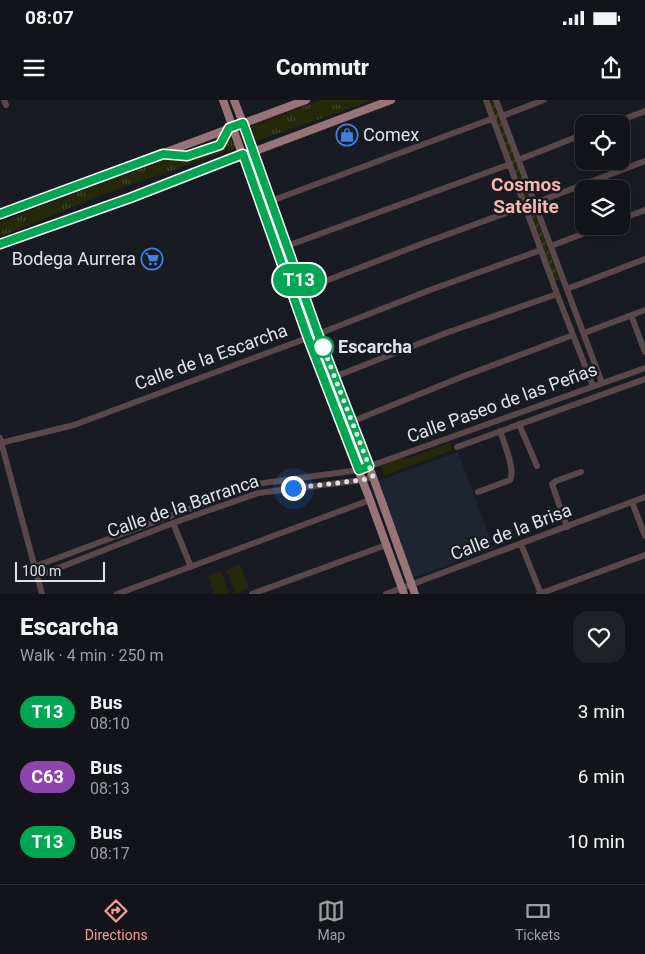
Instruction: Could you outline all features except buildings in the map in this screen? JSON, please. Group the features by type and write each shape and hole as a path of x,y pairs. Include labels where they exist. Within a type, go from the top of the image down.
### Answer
{"main road":[{"path":"223,100 308,338 363,480 403,591"},
{"path":"234,100 254,151 318,334 373,476 415,594"},
{"path":"0,214 306,100"},
{"path":"0,244 254,151 368,104 390,100"}],"street":[{"path":"486,100 593,386"},
{"path":"496,100 602,383"},
{"path":"502,116 544,100"},
{"path":"630,117 645,111"},
{"path":"271,201 494,118"},
{"path":"518,160 575,138"},
{"path":"535,203 645,161"},
{"path":"287,246 510,164"},
{"path":"252,178 260,177 267,188"},
{"path":"517,184 526,180"},
{"path":"302,290 525,206"},
{"path":"630,216 645,210"},
{"path":"551,246 580,235"},
{"name":"Calle de la Escarcha","path":"0,441 74,424 541,250"},
{"path":"567,289 645,260"},
{"path":"554,285 564,281"},
{"path":"334,377 446,333 557,294"},
{"path":"584,333 645,310"},
{"path":"631,315 645,352"},
{"path":"351,422 464,376 573,335"},
{"name":"Calle Paseo de las Peñas","path":"369,466 645,368"},
{"name":"Calle Paseo de las Peñas","path":"457,447 645,379"},
{"path":"519,424 537,466"},
{"path":"478,492 510,480 512,476 512,469 500,431"},
{"path":"0,441 36,566 42,594"},
{"name":"Calle de la Barranca","path":"36,566 256,484 359,470 369,466"},
{"path":"567,527 552,484 581,472"},
{"name":"Calle de la Barranca","path":"38,576 173,523 258,493 363,480 373,476"},
{"path":"117,594 370,500"},
{"name":"Calle de la Brisa","path":"386,594 403,591 412,585 632,502 644,500"},
{"path":"632,502 645,536"},
{"path":"173,523 191,567"},
{"path":"521,544 540,594 645,555"},
{"path":"252,594 386,545"}],"shaded area":[{"path":"458,452 494,549 413,578 377,481"}],"green space":[{"path":"321,100 374,100 101,195 0,237 0,222"},
{"path":"487,100 495,100 524,180 517,183"},
{"path":"525,186 559,279 555,281 520,188"},
{"path":"450,443 453,450 384,476 380,465 405,456 406,459"},
{"path":"240,564 249,588 236,594 226,570"},
{"path":"221,571 230,594 214,594 208,576"}],"bus line":[{"name":"T13","path":"0,214 163,154 187,156 220,145 229,128 243,123 318,334 369,466 359,470 308,338 243,154 130,198 0,244"}],"place":[{"name":"Comex","path":"347,135"},
{"name":"Bodega Aurrera","path":"152,259"},
{"name":"Escarcha","path":"323,347"}],"district":[{"name":"Cosmos Satélite","path":"526,195"}],"route":[{"path":"293,488 363,480 373,476 323,347"}]}
